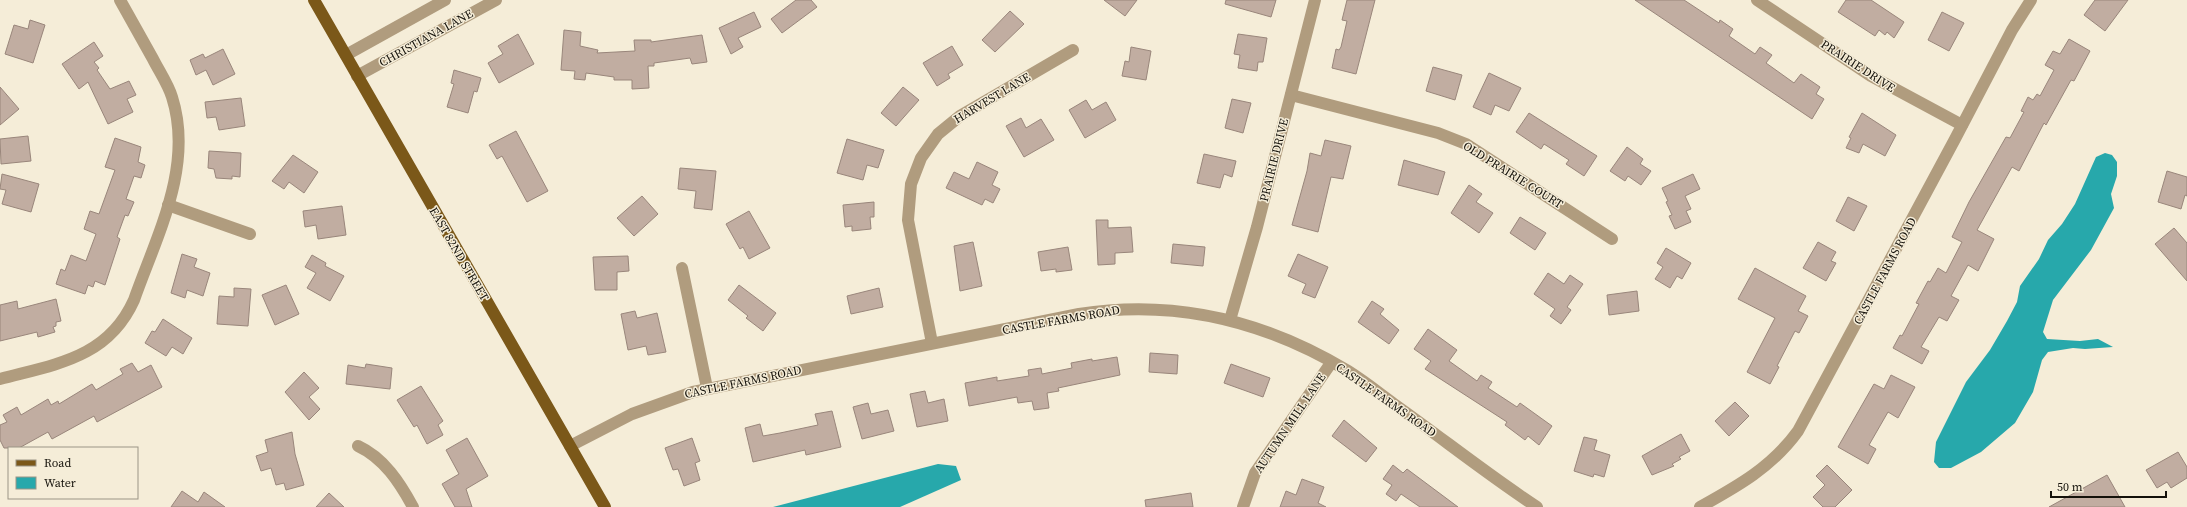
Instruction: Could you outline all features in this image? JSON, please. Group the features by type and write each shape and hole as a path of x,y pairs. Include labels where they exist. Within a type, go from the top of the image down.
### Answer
{"main road":[{"name":"EAST 82ND STREET","path":"314,0 605,507"}],"street":[{"path":"0,379 68,361 87,352 105,340 116,330 132,306 168,205 179,160 179,131 175,110 166,83 120,0"},
{"name":"CHRISTIANA LANE","path":"346,55 445,0"},
{"name":"CHRISTIANA LANE","path":"357,76 496,0"},
{"name":"PRAIRIE DRIVE","path":"1230,320 1315,0"},
{"name":"PRAIRIE DRIVE","path":"1757,0 1871,76 1962,125"},
{"name":"CASTLE FARMS ROAD","path":"1700,507 1757,473 1784,449 1798,431 2012,30 2031,0"},
{"name":"HARVEST LANE","path":"932,344 908,220 911,184 921,158 934,140 954,120 1073,50"},
{"name":"OLD PRAIRIE COURT","path":"1291,95 1438,133 1466,144 1612,239"},
{"path":"168,205 250,234"},
{"path":"682,268 707,388"},
{"name":"CASTLE FARMS ROAD","path":"570,446 645,408 707,388 1079,314 1123,309 1174,310 1230,320 1279,336 1348,371 1537,507"},
{"name":"AUTUMN MILL LANE","path":"1243,507 1255,473 1331,363"},
{"path":"358,446 374,455 389,470 413,507"}],"water":[{"path":"2105,153 2112,155 2117,162 2117,176 2111,194 2114,208 2091,250 2053,300 2043,332 2047,339 2080,341 2098,339 2113,347 2085,349 2073,348 2048,352 2042,360 2033,392 2015,423 1981,452 1951,468 1939,468 1934,462 1936,442 1966,382 1990,350 2007,321 2017,302 2020,286 2039,259 2048,240 2062,224 2075,204 2096,157"},
{"path":"938,464 956,466 961,480 900,507 773,507"}],"building":[{"path":"796,0 811,0 817,7 782,33 771,19"},
{"path":"1104,0 1137,0 1125,16"},
{"path":"1226,0 1276,0 1271,17 1225,4"},
{"path":"1347,0 1375,0 1356,74 1332,68 1336,49 1339,50 1341,47 1347,21 1342,20"},
{"path":"1635,0 1684,0 1719,23 1720,20 1733,29 1729,36 1755,54 1760,47 1772,55 1766,63 1794,83 1801,74 1820,87 1816,94 1824,99 1812,119"},
{"path":"1846,0 1871,0 1904,22 1894,38 1887,32 1885,35 1879,30 1875,36 1838,12"},
{"path":"2095,0 2128,0 2105,31 2084,15"},
{"path":"1010,11 1024,24 995,52 982,40"},
{"path":"754,12 761,27 738,38 743,47 731,54 719,28"},
{"path":"1942,12 1964,23 1949,51 1928,40"},
{"path":"30,20 45,25 33,63 5,54 14,25 28,29"},
{"path":"564,30 581,32 580,46 598,50 597,53 635,51 634,40 651,40 651,42 702,35 707,62 692,64 690,58 654,63 654,66 648,66 649,88 632,89 632,80 614,80 614,77 586,73 585,80 574,79 575,71 561,70"},
{"path":"518,34 534,64 499,83 488,63 503,54 498,46"},
{"path":"1238,34 1267,38 1263,62 1258,62 1257,71 1238,68 1240,55 1234,54"},
{"path":"2069,39 2090,51 2074,81 2071,80 2046,125 2044,123 2019,171 2012,167 1977,230 1994,239 1978,271 1968,265 1951,296 1959,300 1947,321 1939,317 1921,347 1929,351 1922,364 1893,348 1900,335 1902,336 1919,304 1916,303 1928,281 1930,282 1938,268 1946,273 1962,242 1952,237 1969,202 2006,137 2010,138 2024,112 2021,111 2028,97 2033,100 2037,94 2040,96 2054,70 2045,65 2053,51 2060,54"},
{"path":"94,42 103,56 94,62 99,68 97,70 110,89 129,81 136,95 127,99 133,112 108,124 88,82 79,89 62,64"},
{"path":"952,46 963,65 948,74 950,78 937,86 923,63"},
{"path":"1131,47 1151,51 1146,80 1122,76 1125,61 1129,62"},
{"path":"223,49 235,74 213,85 206,70 196,75 190,60 203,54 205,58"},
{"path":"1433,67 1462,75 1455,100 1426,91"},
{"path":"454,70 481,78 477,92 474,91 468,113 447,107 454,84 451,83"},
{"path":"1489,73 1521,88 1509,111 1495,105 1491,115 1473,107"},
{"path":"0,87 19,109 0,125"},
{"path":"903,87 919,100 896,126 881,113"},
{"path":"241,98 245,126 219,130 216,117 207,118 205,102"},
{"path":"1232,99 1251,103 1243,133 1225,128"},
{"path":"1086,100 1092,110 1106,102 1116,120 1085,138 1069,110"},
{"path":"1529,113 1597,156 1584,176 1566,164 1569,160 1544,144 1541,149 1516,132"},
{"path":"1862,113 1896,135 1885,156 1863,144 1859,153 1846,148 1851,138 1849,137"},
{"path":"1021,118 1026,128 1041,119 1054,140 1024,157 1006,126"},
{"path":"516,131 548,191 527,202 502,156 497,159 489,145"},
{"path":"28,136 31,161 1,164 0,139"},
{"path":"115,138 141,147 138,162 145,165 141,178 134,176 126,199 134,202 128,216 125,215 117,237 120,239 105,285 95,281 93,287 88,285 85,294 56,284 61,269 65,271 71,255 86,261 96,234 84,229 90,211 99,214 115,170 105,167"},
{"path":"847,139 884,150 878,168 867,165 863,180 837,173"},
{"path":"1325,140 1351,146 1343,179 1331,177 1318,232 1292,225 1307,171 1310,153 1321,156"},
{"path":"1627,147 1643,159 1640,164 1651,171 1641,185 1628,176 1625,181 1610,171"},
{"path":"209,151 241,153 240,177 232,176 232,179 216,178 214,169 208,168"},
{"path":"1204,154 1236,161 1232,177 1224,174 1220,188 1197,183"},
{"path":"293,155 318,172 304,193 289,182 284,189 272,181"},
{"path":"1404,160 1445,172 1438,195 1398,185"},
{"path":"977,162 998,172 992,185 1000,189 993,203 985,199 982,205 946,188 954,172 969,179"},
{"path":"680,168 716,171 712,210 694,208 696,191 678,189"},
{"path":"2167,171 2187,177 2187,196 2185,195 2181,209 2158,202"},
{"path":"2,174 39,184 31,212 2,204 6,190 0,189"},
{"path":"1693,174 1700,189 1685,196 1691,209 1686,211 1691,222 1675,229 1669,216 1672,215 1666,202 1668,201 1662,188"},
{"path":"1469,185 1482,194 1476,202 1493,213 1479,233 1451,213"},
{"path":"642,196 658,214 634,236 617,218"},
{"path":"1848,197 1867,206 1854,231 1836,221"},
{"path":"874,202 874,217 870,217 871,229 852,231 852,226 845,227 843,205"},
{"path":"342,206 346,235 318,239 316,225 305,227 303,211"},
{"path":"749,211 770,248 749,259 743,247 740,249 726,224"},
{"path":"1520,217 1546,233 1535,250 1510,233"},
{"path":"1096,220 1108,220 1108,228 1131,227 1133,252 1115,253 1115,264 1098,265"},
{"path":"2174,228 2187,243 2187,281 2155,244"},
{"path":"973,242 982,286 960,291 954,246"},
{"path":"1818,242 1836,252 1831,261 1836,263 1826,281 1803,268"},
{"path":"1173,244 1205,247 1203,266 1171,263"},
{"path":"1068,247 1072,270 1056,272 1056,269 1041,271 1038,252"},
{"path":"1666,248 1691,263 1682,279 1677,276 1670,288 1655,279 1663,267 1657,263"},
{"path":"182,254 197,259 194,267 210,273 203,296 187,290 185,298 171,293"},
{"path":"1298,254 1328,267 1315,298 1302,293 1306,284 1288,276"},
{"path":"312,255 326,263 325,266 344,276 330,301 307,288 316,273 305,267"},
{"path":"628,256 629,271 617,272 617,290 595,290 593,257"},
{"path":"1755,268 1806,296 1798,311 1808,316 1799,333 1795,331 1777,366 1779,367 1770,384 1747,372 1775,318 1738,299"},
{"path":"1548,273 1564,284 1570,275 1583,284 1567,307 1571,310 1561,324 1550,316 1555,309 1534,294"},
{"path":"286,285 299,314 275,325 262,295"},
{"path":"739,285 776,313 763,331 746,318 748,316 728,300"},
{"path":"234,288 251,289 248,326 217,324 219,296 234,297"},
{"path":"879,288 883,307 851,314 847,296"},
{"path":"1637,291 1639,311 1609,315 1607,295"},
{"path":"56,299 61,321 56,322 56,326 53,327 55,332 38,337 37,332 0,341 0,305 17,301 18,309"},
{"path":"1372,301 1384,309 1380,314 1399,330 1389,344 1358,322"},
{"path":"635,311 637,318 657,313 666,352 648,355 646,346 628,350 621,314"},
{"path":"163,319 192,338 183,354 172,347 166,356 145,343 152,331 155,332"},
{"path":"1428,329 1457,350 1449,361 1477,381 1481,375 1492,382 1488,388 1517,407 1520,403 1552,426 1539,445 1528,436 1525,440 1505,425 1507,422 1425,369 1431,361 1414,349"},
{"path":"1150,353 1178,355 1177,374 1149,372"},
{"path":"1117,357 1120,375 1058,388 1059,391 1047,393 1049,408 1034,410 1032,401 1018,403 1017,397 969,406 965,383 997,377 997,381 1029,376 1028,370 1041,368 1042,374 1072,368 1071,363 1092,359 1092,361"},
{"path":"132,363 138,372 151,365 162,387 97,422 94,416 52,439 48,432 21,447 4,448 0,440 0,425 7,422 3,415 17,407 21,415 48,399 51,405 58,401 59,404 92,384 96,390 123,374 120,369"},
{"path":"366,364 392,368 390,389 346,384 348,365 365,368"},
{"path":"1231,364 1270,378 1263,397 1224,383"},
{"path":"304,372 319,388 309,397 320,409 309,420 285,392"},
{"path":"1891,375 1915,387 1898,418 1888,412 1869,445 1876,449 1868,464 1838,447 1874,384 1884,389"},
{"path":"421,386 443,421 438,425 443,435 427,444 417,425 414,427 397,400"},
{"path":"925,391 928,403 944,399 948,421 917,427 910,394"},
{"path":"1735,402 1749,416 1729,436 1715,421"},
{"path":"868,403 871,414 888,410 894,431 862,439 853,407"},
{"path":"832,411 841,447 806,455 805,450 753,462 745,428 760,424 763,436 780,433 818,425 815,414"},
{"path":"1344,420 1377,448 1366,462 1332,436"},
{"path":"292,432 295,454 304,485 286,490 284,483 276,485 271,468 261,471 256,456 268,452 265,440"},
{"path":"1681,434 1690,451 1679,457 1681,459 1672,464 1674,466 1652,475 1642,456"},
{"path":"1584,437 1597,440 1594,450 1610,455 1604,477 1594,474 1593,477 1574,471"},
{"path":"467,438 488,476 466,489 472,507 455,507 442,484 459,474 446,450"},
{"path":"692,438 700,461 695,463 700,480 684,486 678,469 673,470 665,448"},
{"path":"2178,452 2187,467 2187,478 2171,488 2167,482 2157,488 2146,470"},
{"path":"1393,465 1403,473 1407,469 1458,507 1420,507 1401,494 1396,501 1386,494 1392,485 1383,479"},
{"path":"1827,465 1852,490 1835,507 1823,507 1813,497 1825,485 1816,476"},
{"path":"2107,475 2125,507 2049,507"},
{"path":"1302,479 1324,487 1318,503 1326,507 1280,507 1286,491 1296,495"},
{"path":"182,491 198,502 204,492 225,507 171,507"},
{"path":"329,493 344,507 316,507"},
{"path":"1191,493 1193,507 1146,507 1145,500"}]}
